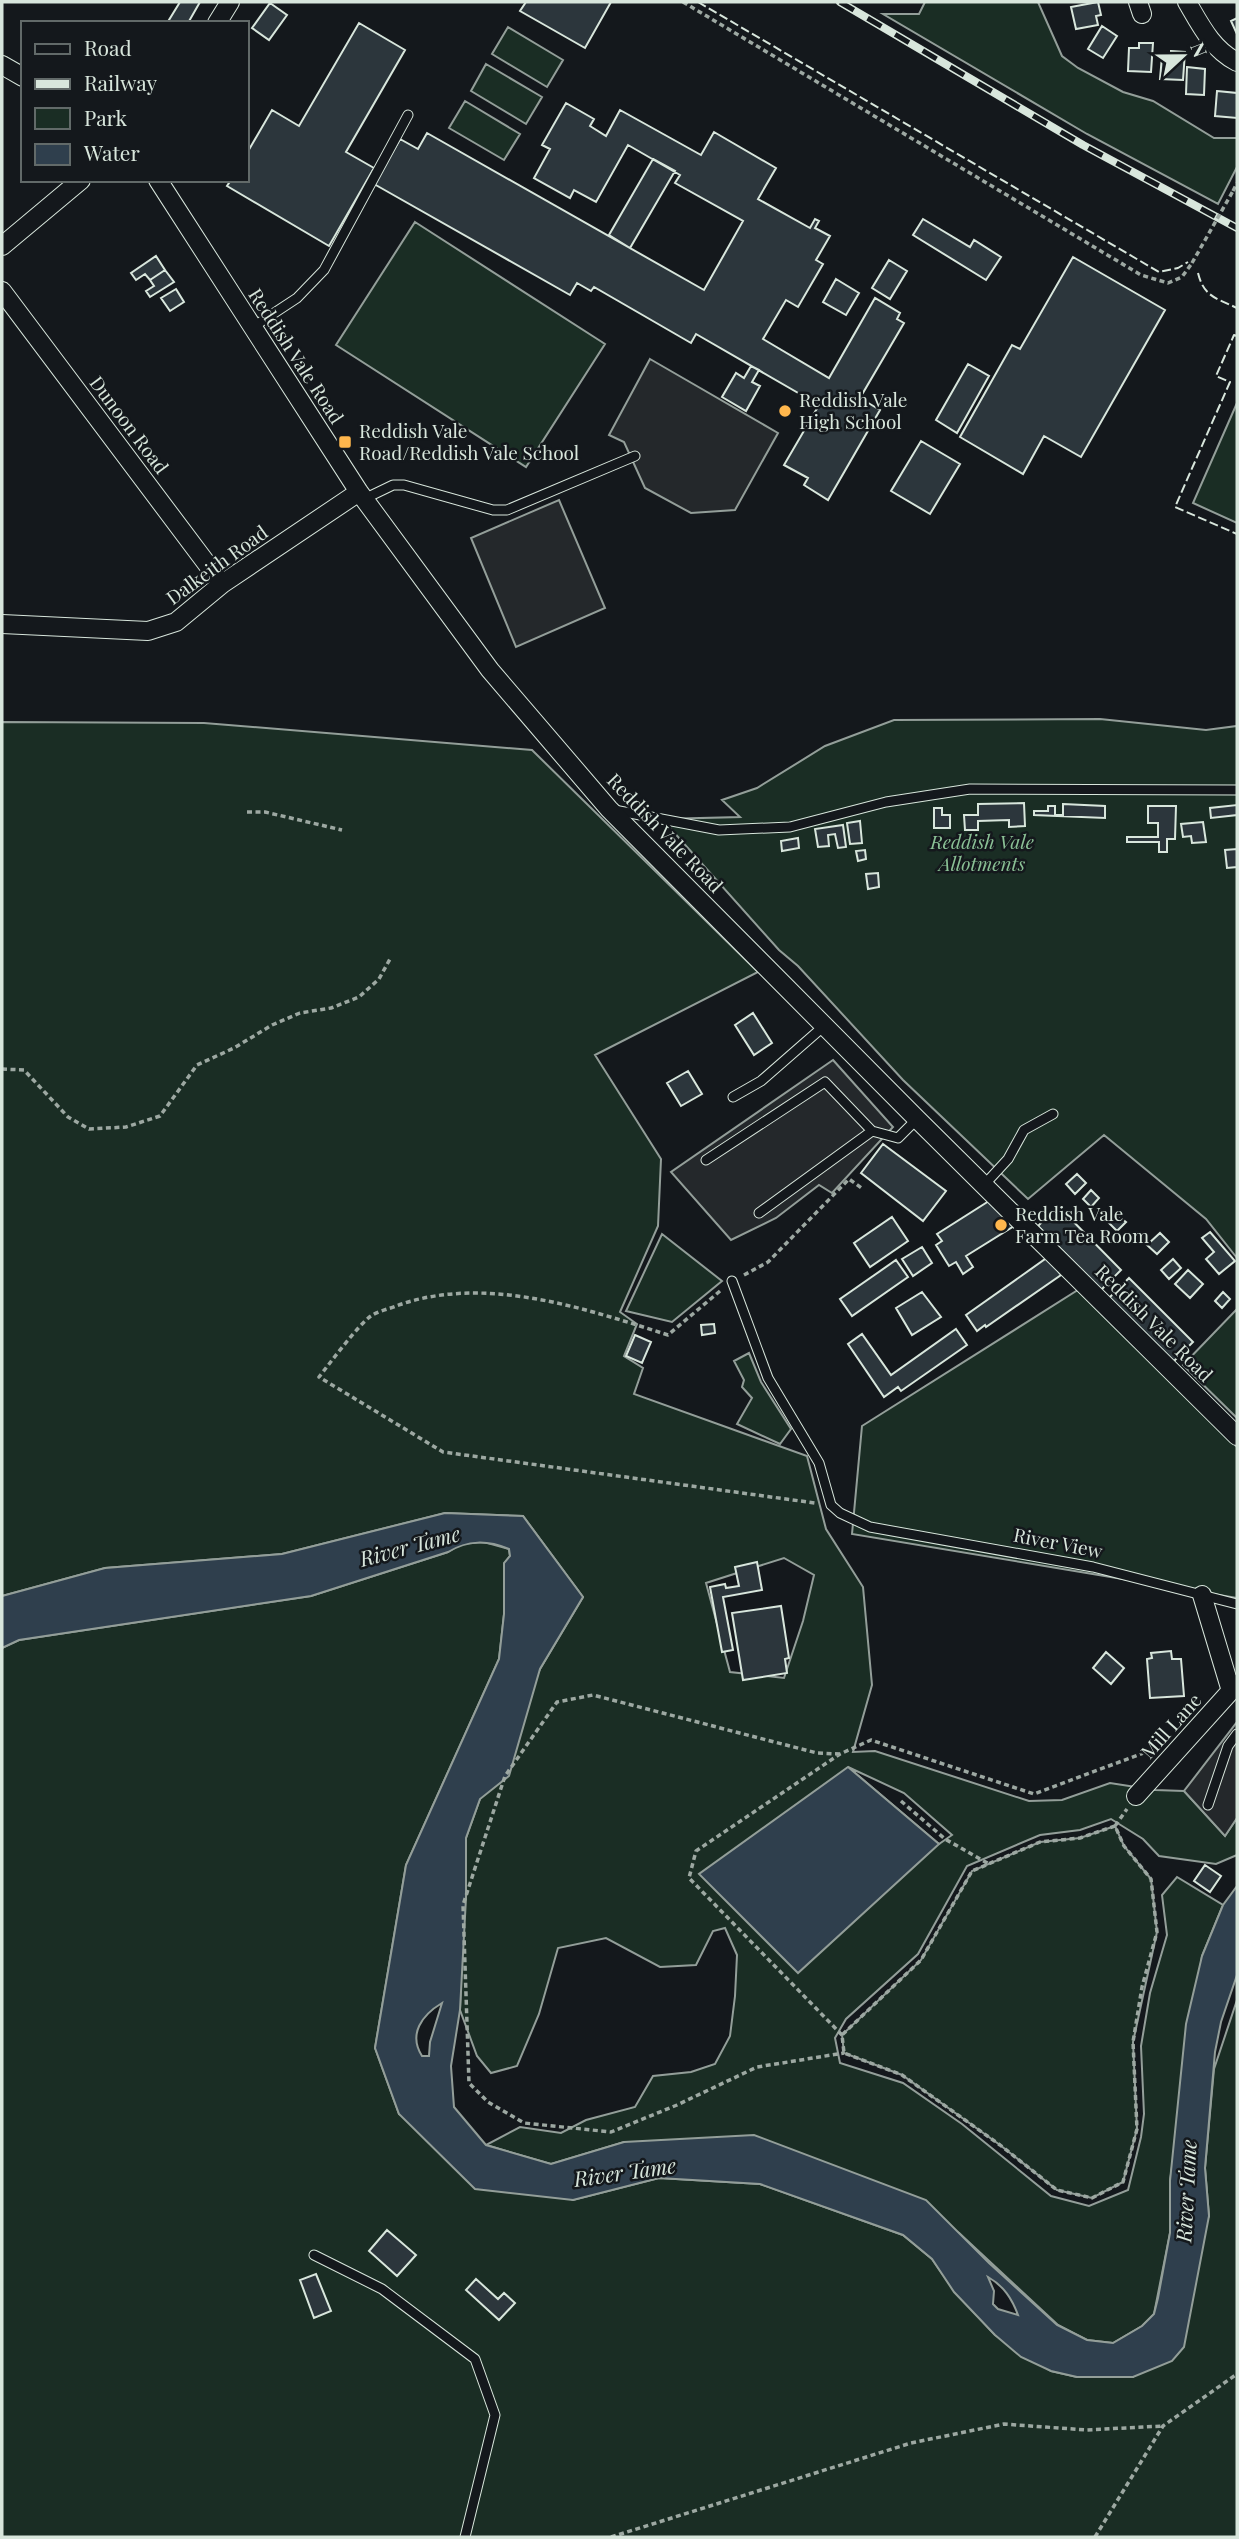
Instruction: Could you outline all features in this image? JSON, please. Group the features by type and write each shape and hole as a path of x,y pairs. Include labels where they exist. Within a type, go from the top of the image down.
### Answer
{"street":[{"path":"218,21 230,2"},
{"path":"1187,2 1208,39 1225,56 1237,62"},
{"path":"2,65 21,76"},
{"path":"2,246 79,182"},
{"name":"Reddish Vale Road","path":"159,182 361,495 490,670 609,809 1237,1436"},
{"name":"Dunoon Road","path":"2,291 222,584"},
{"name":"Dalkeith Road","path":"2,624 148,631 176,622 222,584 361,495"},
{"path":"1202,1595 1234,1688"},
{"name":"Mill Lane","path":"1136,1796 1234,1688"}],"lane":[{"path":"253,327 297,298 324,270 408,115"},
{"path":"361,495 393,485 404,485 493,510 507,510 635,456"},
{"path":"609,809 719,830 790,827 886,802 970,789 1237,790"},
{"path":"733,1097 761,1081 824,1026"},
{"path":"706,1160 825,1083 872,1131 898,1138 917,1119"},
{"path":"985,1184 1008,1159 1024,1130 1053,1114"},
{"path":"759,1213 872,1131"},
{"path":"732,1281 768,1378 819,1463 831,1505"},
{"name":"River View","path":"831,1505 840,1513 870,1527 1093,1567 1237,1604"},
{"path":"1208,1805 1228,1746 1237,1734"},
{"path":"314,2255 382,2289 475,2359 495,2415 465,2537"}],"path":[{"path":"683,2 1141,275 1168,283 1182,277 1237,183"},
{"path":"247,812 264,813 342,830"},
{"path":"2,1069 24,1070 68,1117 89,1129 126,1127 160,1116 197,1065 300,1013 331,1008 359,997 379,979 390,959"},
{"path":"831,1505 443,1452 319,1377 371,1316 414,1300 443,1294 496,1294 571,1305 668,1335 732,1281 768,1262 849,1180 863,1189"},
{"path":"840,1754 817,1753 593,1695 557,1702 505,1776 463,1905 469,2083 488,2102 524,2123 611,2132 677,2105 757,2067 844,2053 902,2075 1000,2145 1057,2190 1092,2198 1123,2182 1137,2129 1133,2042 1142,1987 1157,1932 1151,1879 1124,1846 1115,1826"},
{"path":"844,2053 842,2035 690,1878 696,1851 840,1754 871,1741 1034,1794 1155,1749"},
{"path":"842,2035 921,1959 972,1871 1040,1842 1080,1838 1115,1826 1136,1796"},
{"path":"901,1801 945,1839 989,1864"},
{"path":"1095,2537 1163,2426 1237,2374"},
{"path":"611,2537 911,2443 1004,2424 1086,2430 1163,2426"}],"green space":[{"path":"925,2 1038,2 1062,56 1078,68 1123,92 1153,101 1214,138 1237,138 1237,167 1218,204 1087,134 883,14 919,14"},
{"path":"508,27 563,60 547,87 492,54"},
{"path":"486,64 542,97 526,124 471,91"},
{"path":"465,101 520,134 504,160 449,128"},
{"path":"415,222 605,344 526,467 336,345"},
{"path":"1237,403 1237,523 1193,503"},
{"name":"Reddish Vale Allotments","path":"1100,719 1206,730 1237,726 1237,1258 1206,1219 1104,1135 1028,1199 903,1080 798,966 779,950 662,819 740,817 722,800 757,788 825,746 894,720"},
{"path":"2,722 204,723 532,750 758,972 595,1055 661,1159 658,1226 620,1312 637,1324 624,1356 643,1368 634,1394 807,1456 826,1529 863,1587 872,1685 853,1752 875,1751 1029,1801 1062,1800 1110,1783 1155,1790 1184,1791 1225,1836 1237,1818 1237,1855 1216,1864 1159,1856 1143,1839 1111,1819 1080,1830 1040,1835 967,1866 918,1954 846,2019 835,2038 840,2063 903,2083 962,2124 1051,2196 1089,2206 1128,2190 1141,2137 1144,2114 1141,2046 1150,1993 1167,1935 1162,1895 1177,1877 1223,1905 1202,1956 1170,2181 1170,2233 1154,2314 1142,2326 1113,2343 1087,2340 1058,2325 959,2233 624,2142 551,2164 486,2145 520,2127 561,2133 586,2120 635,2107 653,2076 691,2072 715,2064 730,2036 735,1996 737,1955 725,1928 713,1931 696,1965 660,1967 606,1938 558,1948 539,2014 517,2066 491,2073 477,2056 460,2010 466,1838 480,1799 540,1669 583,1597 523,1516 445,1513 282,1554 105,1568 2,1596","holes":["784,1558 814,1575 803,1621 784,1678 730,1672 706,1583","848,1767 904,1793 952,1835 939,1844"]},
{"path":"662,1234 722,1281 672,1322 626,1311"},
{"path":"1081,1288 1237,1447 1237,1598 852,1534 862,1426"},
{"path":"1237,1309 1237,1418 1183,1365"},
{"path":"749,1353 761,1382 791,1429 780,1444 737,1424 752,1398 742,1387 744,1380 734,1361"},
{"path":"484,1542 509,1549 510,1556 504,1564 504,1614 499,1659 406,1865 375,2048 399,2114 573,2200 659,2178 760,2184 903,2235 932,2259 955,2292 995,2335 1051,2371 1077,2377 1133,2377 1209,2216 1205,2168 1214,2069 1237,2000 1237,2537 2,2537 2,1648 19,1640 311,1596 448,1552 461,1544"},
{"path":"1115,1826 1124,1846 1151,1879 1157,1932 1133,2042 1137,2129 1123,2182 1092,2198 1057,2190 1000,2145 902,2075 844,2053 842,2035 921,1960 972,1871 1040,1842 1080,1838"}],"shaded area":[{"path":"650,359 778,433 735,510 691,513 645,488 624,442 609,435"},
{"path":"559,500 605,608 516,647 471,538"},
{"path":"833,1060 893,1127 832,1193 819,1185 776,1218 731,1240 671,1172"},
{"path":"1237,1722 1237,1818 1225,1836 1184,1791"}],"water":[{"name":"River Tame","path":"445,1513 523,1516 583,1597 540,1669 509,1776 480,1799 466,1838 460,2010 451,2066 454,2107 486,2145 551,2164 624,2142 754,2135 926,2200 1057,2325 1087,2340 1113,2343 1142,2326 1154,2314 1170,2233 1170,2181 1186,2024 1202,1956 1223,1905 1237,1886 1237,1975 1221,2022 1215,2052 1205,2168 1209,2216 1184,2347 1172,2361 1133,2377 1077,2377 1051,2371 1021,2357 995,2335 954,2292 932,2259 903,2235 760,2184 659,2178 573,2200 475,2189 399,2114 375,2048 406,1865 499,1659 504,1614 504,1563 510,1556 509,1549 493,1544 470,1543 311,1596 19,1640 2,1648 2,1596 105,1568 282,1554","holes":["442,2003 430,2042 429,2056 422,2056 416,2040 419,2026 428,2013","988,2277 1007,2293 1018,2315 998,2309 993,2304 994,2291"]},
{"path":"848,1767 939,1844 798,1973 699,1874"}],"building":[{"path":"180,2 200,2 189,21 169,20"},
{"path":"526,2 611,2 585,48 520,11"},
{"path":"1098,2 1101,15 1096,16 1098,25 1076,29 1071,7"},
{"path":"270,3 287,15 269,40 252,28"},
{"path":"1237,18 1237,34 1231,21"},
{"path":"359,23 405,50 346,152 374,168 329,246 227,186 230,182 248,182 248,151 272,110 299,126"},
{"path":"1102,26 1117,36 1103,58 1088,49"},
{"path":"1139,43 1153,43 1151,72 1128,71 1129,48 1139,48"},
{"path":"1171,51 1185,52 1183,80 1160,79 1162,56 1171,56"},
{"path":"1187,67 1205,69 1204,95 1186,94"},
{"path":"1217,91 1237,93 1237,118 1215,116"},
{"path":"566,103 594,119 590,126 606,136 620,110 701,155 714,132 776,168 758,199 810,228 815,219 819,221 815,228 830,236 816,260 823,264 798,307 786,300 763,339 829,378 875,298 900,313 897,319 904,323 860,398 880,410 828,500 804,485 808,478 784,465 819,405 696,334 691,343 594,287 591,291 577,283 570,295 374,184 400,139 418,149 427,133 704,290 743,221 675,183 680,175 628,145 596,202 574,190 570,198 534,178 550,149 542,145"},
{"path":"653,159 675,171 630,248 609,235"},
{"path":"923,219 970,247 974,240 1001,257 986,280 913,235"},
{"path":"156,256 165,270 150,280 145,274 136,280 131,273"},
{"path":"1073,257 1165,310 1081,457 1044,436 1023,474 960,437 1012,345 1020,349"},
{"path":"889,260 907,271 890,299 872,288"},
{"path":"165,270 174,282 150,297 146,291 154,286 150,280"},
{"path":"836,279 859,293 846,315 823,302"},
{"path":"176,289 184,302 170,311 161,298"},
{"path":"968,364 989,376 957,433 936,420"},
{"path":"751,366 759,370 752,382 760,386 746,411 722,397 736,373 744,378"},
{"path":"921,441 960,464 930,514 891,491"},
{"path":"1024,803 1025,826 1009,827 1009,820 978,821 978,830 965,830 964,815 978,815 978,804"},
{"path":"1063,804 1105,806 1105,818 1034,815 1034,811 1048,811 1048,806 1055,806 1055,815 1063,815"},
{"path":"1237,805 1237,815 1211,818 1210,808"},
{"path":"1148,806 1176,806 1175,839 1167,839 1167,852 1159,852 1159,842 1127,842 1127,837 1158,837 1158,823 1148,823"},
{"path":"934,808 942,808 942,815 950,815 950,828 934,828"},
{"path":"860,821 862,843 850,844 847,823"},
{"path":"1203,822 1206,842 1192,843 1191,836 1183,837 1181,824"},
{"path":"843,825 846,847 838,848 835,834 828,835 829,846 818,847 815,829"},
{"path":"798,838 799,848 782,851 781,841"},
{"path":"1237,849 1237,867 1227,868 1225,850"},
{"path":"865,850 866,859 858,861 856,851"},
{"path":"878,873 879,887 868,889 866,874"},
{"path":"753,1013 772,1043 754,1055 735,1025"},
{"path":"688,1071 702,1094 681,1106 667,1083"},
{"path":"883,1144 946,1191 923,1221 861,1173"},
{"path":"1077,1174 1086,1183 1075,1194 1066,1184"},
{"path":"1091,1190 1099,1198 1091,1207 1083,1199"},
{"path":"989,1201 1014,1226 966,1256 973,1267 963,1274 956,1262 949,1266 936,1245 942,1241 937,1234"},
{"path":"1058,1206 1121,1270 1101,1290 1038,1226"},
{"path":"1117,1215 1126,1222 1117,1231 1109,1223"},
{"path":"892,1217 908,1241 870,1267 854,1243"},
{"path":"1210,1232 1235,1261 1219,1274 1206,1259 1214,1252 1202,1238"},
{"path":"1160,1233 1169,1242 1157,1254 1147,1245"},
{"path":"922,1247 932,1263 913,1276 902,1259"},
{"path":"1048,1257 1061,1275 977,1331 966,1315"},
{"path":"1173,1259 1181,1268 1169,1279 1161,1270"},
{"path":"896,1260 908,1277 852,1316 840,1299"},
{"path":"1188,1270 1203,1284 1190,1298 1175,1284"},
{"path":"1129,1278 1193,1342 1173,1362 1109,1298"},
{"path":"922,1292 941,1317 912,1335 896,1308"},
{"path":"1223,1292 1230,1299 1222,1308 1215,1301"},
{"path":"714,1324 715,1333 702,1335 701,1325"},
{"path":"956,1329 967,1345 901,1391 898,1387 884,1397 848,1344 862,1334 891,1375"},
{"path":"635,1335 651,1342 642,1363 626,1356"},
{"path":"757,1562 762,1590 723,1597 733,1650 722,1652 710,1587 725,1584 726,1588 739,1586 735,1567"},
{"path":"781,1606 789,1658 785,1659 787,1673 743,1680 732,1613"},
{"path":"1171,1651 1172,1659 1181,1659 1184,1696 1150,1698 1147,1659 1152,1658 1151,1653"},
{"path":"1106,1652 1124,1668 1111,1684 1093,1668"},
{"path":"1205,1865 1221,1876 1210,1892 1194,1881"},
{"path":"387,2230 416,2255 397,2276 369,2251"},
{"path":"316,2274 331,2311 314,2318 300,2280"},
{"path":"476,2279 498,2299 504,2293 515,2303 499,2320 466,2290"}],"railway":[{"path":"840,2 1083,145 1237,228"}],"fence":[{"path":"698,2 1159,272 1178,268 1188,262"},
{"path":"1198,273 1207,292 1237,308"},
{"path":"1237,336 1234,335 1216,376 1230,382 1175,507 1237,534"}],"place":[{"name":"Reddish Vale High School","path":"785,411"},
{"name":"Reddish Vale Road/Reddish Vale School","path":"345,442"},
{"name":"Reddish Vale Farm Tea Room","path":"1001,1225"}]}
